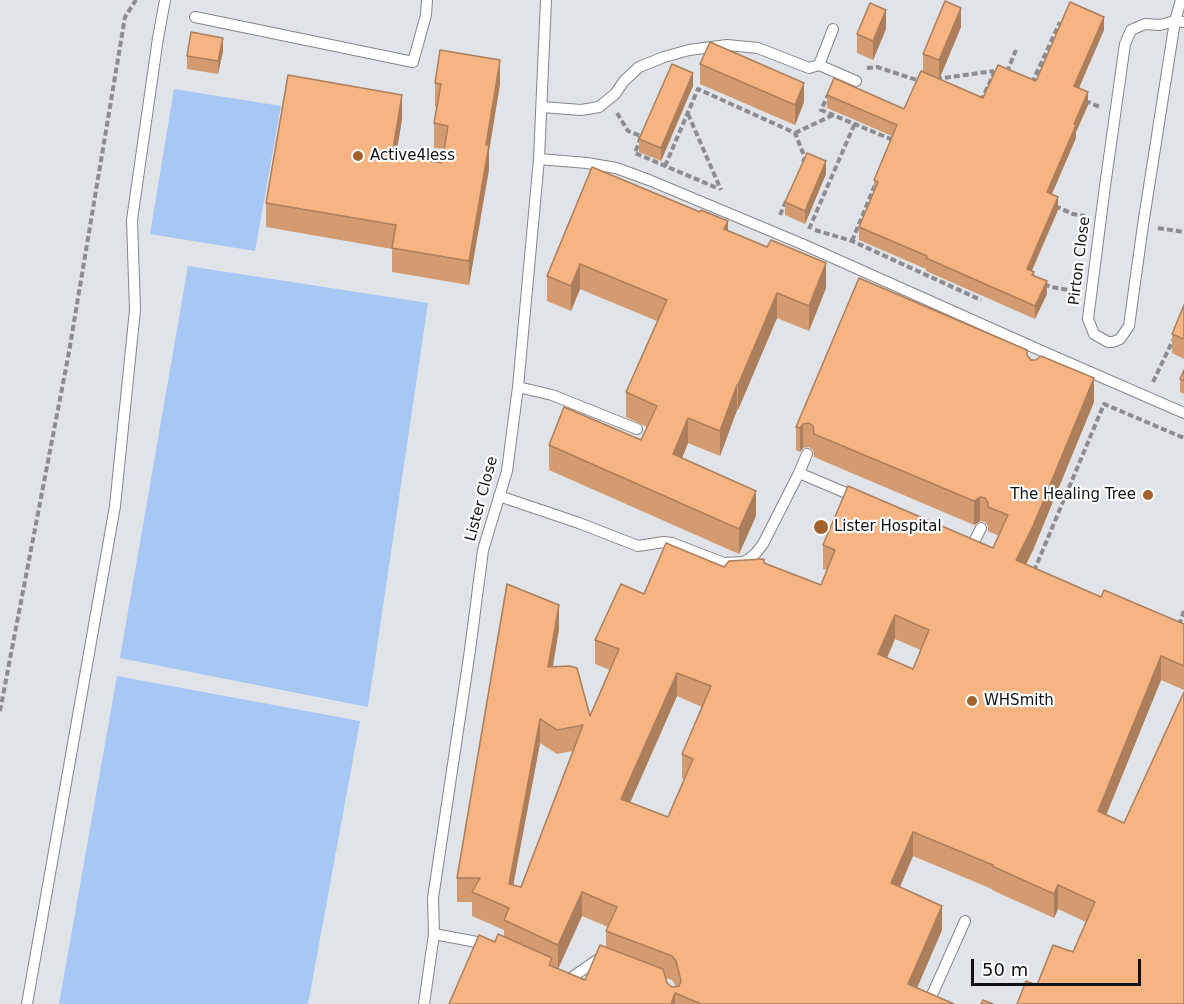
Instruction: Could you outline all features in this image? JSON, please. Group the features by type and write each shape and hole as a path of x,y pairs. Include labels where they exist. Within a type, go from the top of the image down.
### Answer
{"lane":[{"path":"27,1004 115,506 135,310 132,220 165,0"},
{"path":"195,17 413,62 426,15 427,0"},
{"name":"Lister Close","path":"424,1004 434,934 433,898 483,550 507,471 518,387 539,159 546,0"},
{"path":"1180,22 1181,0"},
{"name":"Pirton Close","path":"1180,22 1143,225 1129,326 1120,339 1108,342 1094,334 1088,319 1116,110 1125,44 1131,30 1145,24 1160,25 1180,22"},
{"path":"819,65 833,29"},
{"path":"542,107 581,110 599,107 609,100 639,67 689,50 728,45 758,48 809,68 819,65 856,81"},
{"path":"539,159 616,168 802,244 1043,356 1184,413"},
{"path":"518,387 552,395 637,429"},
{"path":"499,496 638,546 672,543 724,563 743,562 756,553 763,544 800,473 807,454"},
{"path":"800,473 864,500"},
{"path":"961,542 972,546 981,528"},
{"path":"928,1004 965,921"},
{"path":"434,934 482,943 502,952"},
{"path":"554,975 568,980 597,960 618,968"}],"path":[{"path":"0,711 69,352 125,17 136,0"},
{"path":"1031,83 1060,22"},
{"path":"1006,72 1016,50"},
{"path":"877,67 918,81 995,71 1015,76"},
{"path":"978,108 995,71"},
{"path":"837,73 821,110 893,140 890,147"},
{"path":"1023,79 1038,86"},
{"path":"666,166 698,89 795,133 805,158 801,167"},
{"path":"609,100 628,131 641,136 635,153 731,194"},
{"path":"1084,100 1105,109 1116,110"},
{"path":"688,113 721,190"},
{"path":"795,133 833,115"},
{"path":"802,244 855,123"},
{"path":"852,241 879,176"},
{"path":"780,215 788,196"},
{"path":"1052,205 1073,214 1101,219"},
{"path":"770,211 790,219"},
{"path":"800,224 852,241 981,300"},
{"path":"1143,225 1184,232"},
{"path":"1042,283 1051,287 1092,294"},
{"path":"1146,396 1173,340"},
{"path":"1032,578 1104,404 1184,438"},
{"path":"1176,630 1184,611"}],"shaded area":[{"path":"174,89 281,106 255,251 150,234"},
{"path":"188,266 428,303 368,707 120,658"},
{"path":"117,676 360,721 308,1004 59,1004"}],"building":[{"path":"945,1 961,8 939,60 923,54"},
{"path":"1070,2 1104,17 1074,86 1088,92 1047,192 1058,197 1027,269 1034,272 1032,275 1047,281 1035,306 859,227 878,182 874,180 897,125 827,95 834,78 904,109 921,71 983,98 998,65 1036,81"},
{"path":"870,3 886,10 873,41 857,34"},
{"path":"191,32 223,38 218,61 187,56"},
{"path":"710,42 804,83 795,105 700,64"},
{"path":"440,50 500,60 486,145 489,145 469,261 392,248 396,225 266,203 288,75 402,95 392,155 442,163 448,126 434,123 441,84 435,83"},
{"path":"672,64 693,73 661,148 639,139"},
{"path":"807,153 826,161 805,211 785,202"},
{"path":"592,167 700,212 701,210 728,221 724,229 767,247 771,240 826,263 809,306 777,293 737,385 720,431 688,418 673,454 756,491 739,529 549,445 564,407 641,440 657,406 626,392 667,300 580,264 571,286 547,276"},
{"path":"859,278 1027,350 1027,355 1031,360 1036,360 1041,356 1094,378 1033,526 1016,560 1101,597 1104,590 1184,624 1184,666 1161,656 1098,811 1124,823 1184,692 1184,1004 1017,1004 1026,981 1037,985 1053,945 1073,952 1095,902 1058,885 1054,894 993,865 913,832 891,883 942,906 908,984 954,1004 701,1004 675,993 671,1004 449,1004 479,935 495,942 498,934 552,958 549,965 585,980 600,945 663,969 667,983 672,987 679,986 681,981 676,961 672,956 606,931 617,907 582,892 558,945 504,920 509,908 472,892 480,878 457,878 507,584 559,605 548,667 577,668 590,716 619,649 595,640 621,584 644,594 666,543 724,567 729,561 764,559 764,563 821,585 835,550 823,545 848,486 993,548 1008,515 988,507 985,498 980,497 974,501 814,434 813,426 809,423 803,424 800,428 796,427","holes":["895,615 929,630 913,669 878,654","677,673 711,686 682,754 693,759 668,817 621,799","540,719 557,730 583,725 521,887 509,884"]},
{"path":"1184,305 1184,339 1172,334"},
{"path":"983,1000 993,1004 981,1004"}],"place":[{"name":"Active4less","path":"358,156"},
{"name":"The Healing Tree","path":"1148,495"},
{"name":"Lister Hospital","path":"821,527"},
{"name":"WHSmith","path":"972,701"}]}
